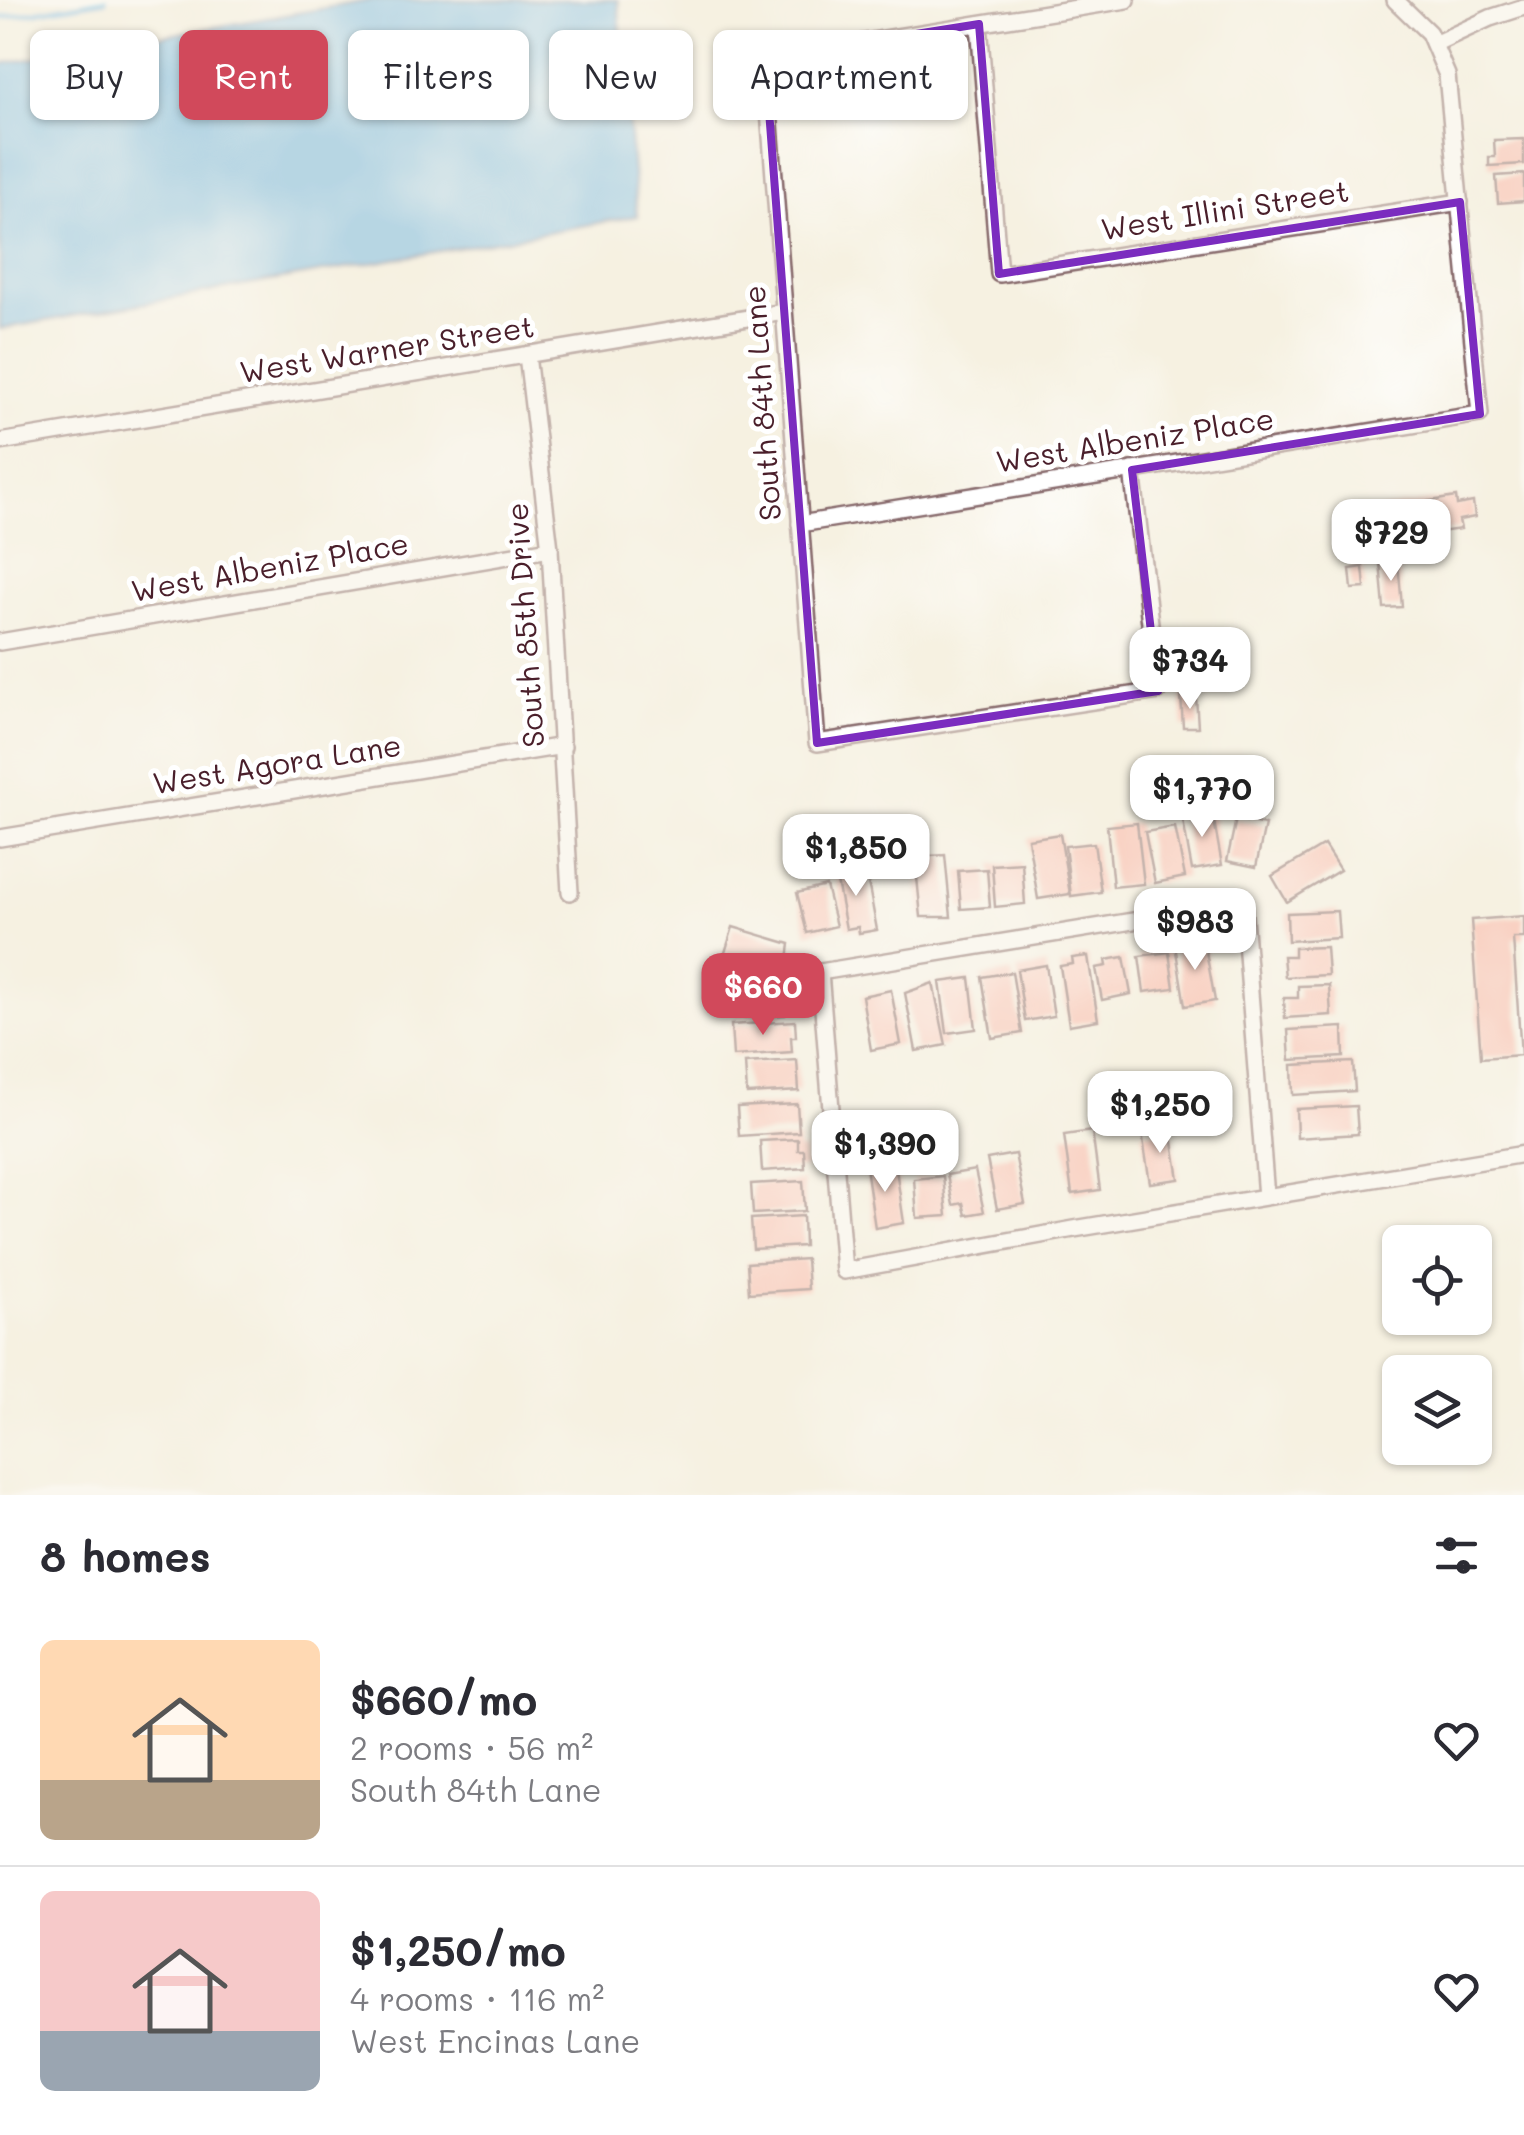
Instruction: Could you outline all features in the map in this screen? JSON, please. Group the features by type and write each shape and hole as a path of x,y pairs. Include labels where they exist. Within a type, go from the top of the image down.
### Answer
{"street":[{"path":"979,24 1127,0"},
{"path":"1394,0 1429,32 1447,74 1460,202"},
{"path":"1434,44 1524,7"},
{"name":"South 84th Lane","path":"979,24 764,58 817,743 1158,691 1132,470"},
{"name":"West Illini Street","path":"979,24 1000,274 1460,202"},
{"name":"West Albeniz Place","path":"800,524 1480,414 1460,202"},
{"name":"West Warner Street","path":"0,442 784,312"},
{"name":"South 85th Drive","path":"528,355 550,549 570,892"},
{"name":"West Albeniz Place","path":"0,642 550,549"},
{"name":"West Agora Lane","path":"0,838 563,746"},
{"path":"1266,1197 1242,903 820,972 844,1271 1524,1154"}],"highlighted area":[{"path":"979,24 999,274 1460,202 1480,414 1132,470 1158,691 817,743 765,58"}],"water":[{"path":"372,0 618,0 621,30 549,30 549,120 629,120 637,216 0,329 0,64 30,59 30,120 159,120 159,37 179,33 179,120 328,120 328,30 198,30"}],"building":[{"path":"1524,139 1524,164 1489,166 1489,157 1495,157 1494,140"},
{"path":"1524,174 1524,201 1498,203 1496,176"},
{"path":"1456,497 1457,505 1473,502 1475,517 1459,520 1461,529 1384,540 1383,532 1367,535 1365,520 1381,517 1379,509"},
{"path":"1398,561 1402,607 1384,608 1380,562"},
{"path":"1363,567 1365,588 1352,589 1350,569"},
{"path":"1196,696 1198,727 1183,727 1181,697"},
{"path":"1212,810 1222,865 1192,870 1182,815"},
{"path":"1236,819 1265,825 1256,867 1227,861"},
{"path":"1137,823 1144,884 1113,887 1107,826"},
{"path":"1175,827 1185,877 1155,883 1145,832"},
{"path":"1060,834 1070,894 1038,899 1028,839"},
{"path":"1094,843 1101,892 1071,896 1065,846"},
{"path":"1324,845 1340,870 1287,902 1272,876"},
{"path":"945,855 951,917 921,917 915,857"},
{"path":"1022,863 1025,904 995,907 992,865"},
{"path":"865,866 877,930 859,933 858,927 846,929 835,871"},
{"path":"987,869 990,907 961,909 958,871"},
{"path":"826,886 836,926 807,933 797,893"},
{"path":"1337,911 1339,938 1288,941 1287,913"},
{"path":"1524,916 1524,938 1513,938 1521,1055 1481,1058 1471,920"},
{"path":"733,927 790,944 786,975 724,956"},
{"path":"1204,940 1215,1001 1185,1006 1175,945"},
{"path":"1326,947 1328,975 1285,977 1283,956 1294,956 1294,948"},
{"path":"1169,952 1174,988 1144,992 1139,956"},
{"path":"1088,956 1098,1020 1069,1025 1060,966 1073,964 1072,958"},
{"path":"1124,957 1131,994 1102,1000 1096,968 1107,966 1106,960"},
{"path":"1046,965 1054,1016 1025,1021 1017,970"},
{"path":"1012,972 1022,1033 992,1038 982,977"},
{"path":"970,978 976,1029 947,1033 940,982"},
{"path":"933,983 946,1045 916,1051 905,993"},
{"path":"783,985 785,1015 735,1018 733,988"},
{"path":"1329,985 1331,1015 1285,1018 1284,998 1298,998 1298,986"},
{"path":"891,990 901,1044 871,1050 862,996"},
{"path":"795,1021 792,1052 733,1056 731,1025"},
{"path":"1343,1027 1344,1057 1290,1060 1288,1030"},
{"path":"797,1060 799,1091 747,1094 745,1063"},
{"path":"1353,1062 1355,1091 1293,1095 1292,1065"},
{"path":"797,1104 799,1132 739,1136 737,1107"},
{"path":"1356,1106 1358,1134 1297,1138 1296,1109"},
{"path":"1171,1129 1179,1179 1150,1183 1142,1133"},
{"path":"1092,1131 1100,1190 1072,1194 1064,1135"},
{"path":"798,1139 798,1150 804,1150 805,1168 762,1171 760,1141"},
{"path":"1015,1154 1025,1204 997,1209 987,1159"},
{"path":"895,1162 904,1223 875,1228 866,1167"},
{"path":"975,1170 984,1212 966,1215 963,1203 953,1205 947,1175"},
{"path":"943,1176 947,1216 917,1218 914,1179"},
{"path":"803,1181 805,1211 753,1214 751,1184"},
{"path":"803,1216 804,1246 753,1249 751,1219"},
{"path":"806,1259 808,1289 749,1293 747,1263"}],"waterway":[{"path":"0,18 105,0"}]}
